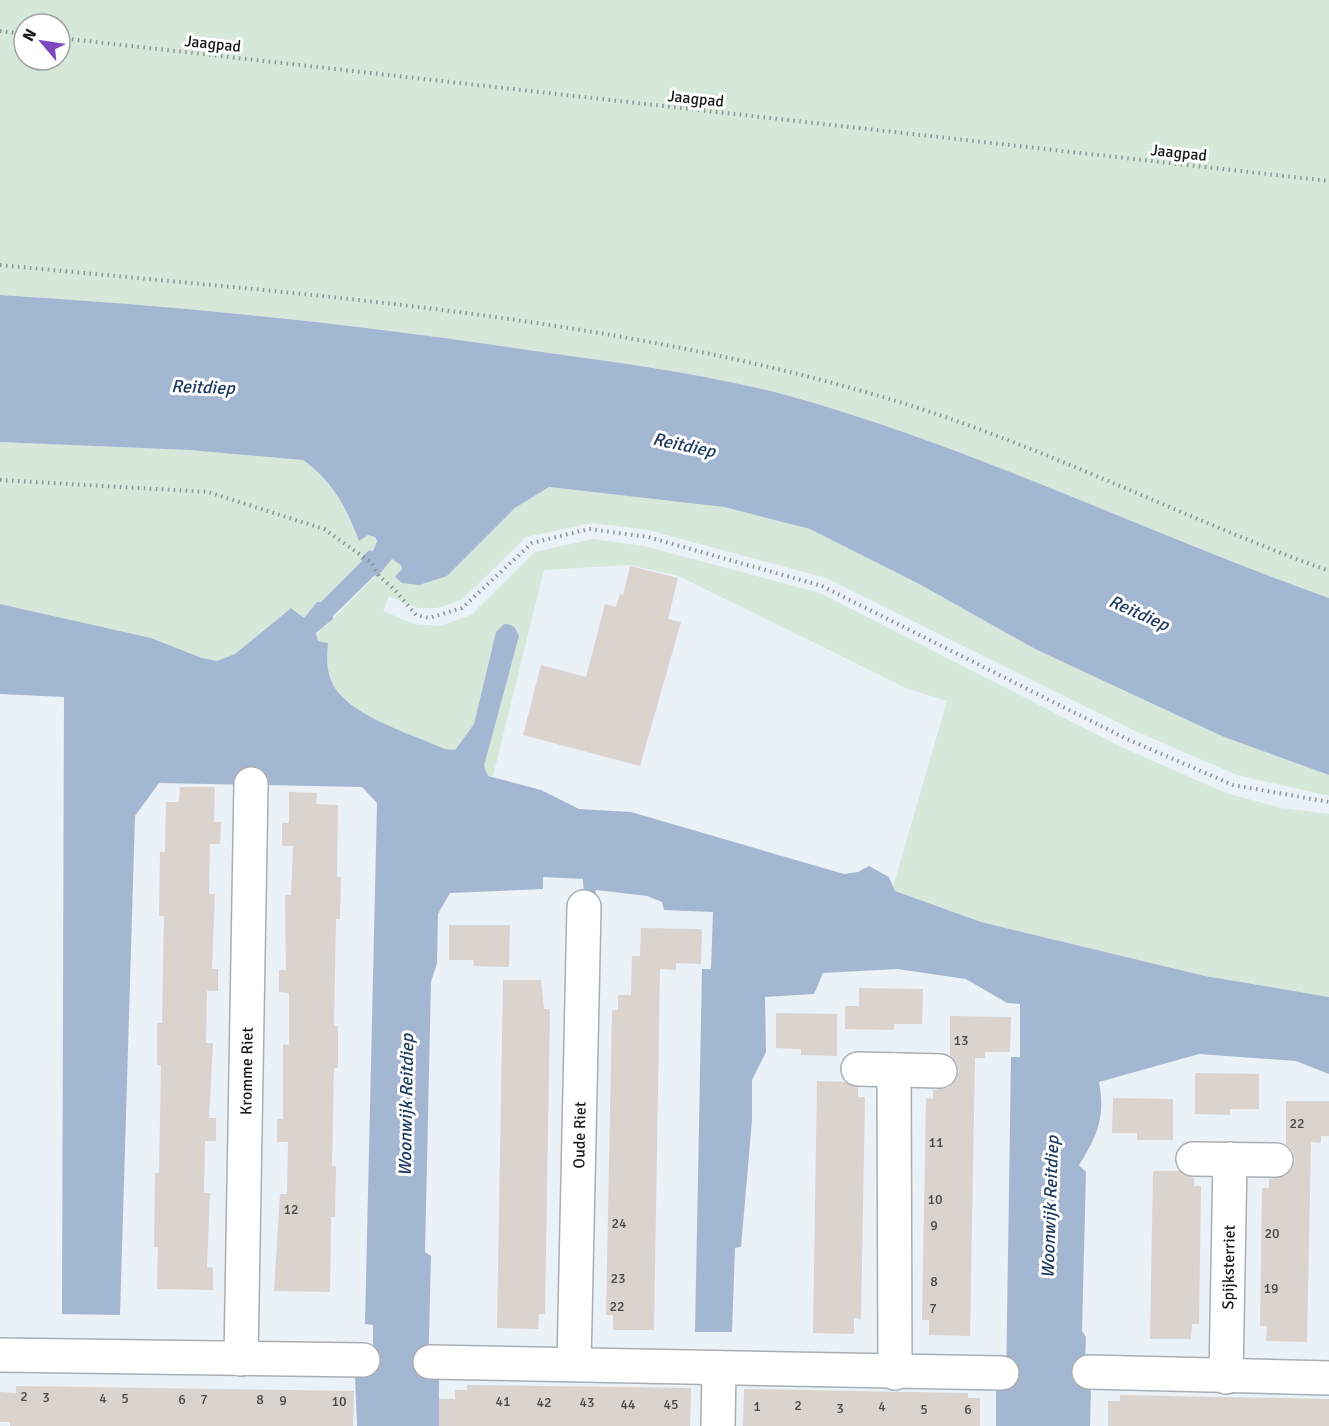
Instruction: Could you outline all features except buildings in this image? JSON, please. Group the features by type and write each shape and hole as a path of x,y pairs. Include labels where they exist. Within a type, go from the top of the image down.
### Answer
{"street":[{"name":"Kromme Riet","path":"241,1359 251,784"},
{"name":"Oude Riet","path":"574,1363 584,907"},
{"path":"858,1069 940,1071"},
{"path":"894,1070 895,1372"},
{"path":"1193,1159 1276,1160"},
{"name":"Spijksterriet","path":"1226,1377 1230,1159"},
{"path":"0,1355 363,1360"},
{"path":"430,1362 1002,1373"},
{"path":"718,1426 719,1368"},
{"path":"1089,1372 1329,1378"}],"path":[{"name":"Jaagpad","path":"72,39 1329,181"},
{"path":"0,265 526,320 707,354 887,398 1057,459 1242,540 1329,571"},
{"path":"0,480 208,492 324,529 360,558 372,563 379,576 394,589 416,615 429,618 462,608 532,543 589,529 648,537 822,586 1127,740 1233,784 1329,802"}],"green space":[{"path":"0,0 1329,0 1329,598 929,441 862,418 761,389 632,365 402,332 134,305 0,295"},
{"path":"0,442 189,450 303,460 322,477 337,496 359,541 367,535 372,535 377,541 372,551 368,550 360,559 362,561 320,603 317,602 304,618 291,608 235,654 217,661 202,658 151,638 0,604"},
{"path":"549,487 724,507 810,529 921,585 1035,649 1224,737 1329,775 1329,796 1237,775 1133,730 826,578 648,530 592,523 526,537 462,600 437,608 417,608 389,596 383,611 414,624 440,626 471,615 535,552 593,539 644,546 820,593 1121,747 1226,793 1281,808 1329,814 1329,997 1205,976 981,922 895,891 893,887 947,701 908,689 679,576 630,565 544,570 493,776 488,776 484,766 486,751 519,637 517,629 493,644 474,724 455,750 445,749 398,730 350,703 331,680 328,671 328,643 318,641 316,637 323,625 325,627 392,559 399,561 402,568 400,572 447,576 515,508"}],"water":[{"path":"0,295 201,310 402,332 632,365 761,389 862,418 929,441 1329,598 1329,775 1224,737 1035,649 921,585 810,529 724,507 549,487 515,508 447,576 419,585 402,583 395,577 402,569 401,565 392,559 377,577 375,575 333,616 333,619 316,633 318,641 328,643 327,657 331,680 338,692 350,703 364,713 398,730 445,749 455,750 474,724 496,632 504,624 512,626 519,636 484,766 488,776 541,790 579,809 631,812 844,874 858,872 869,866 889,877 895,891 981,922 1205,976 1329,997 1329,1074 1296,1061 1199,1054 1099,1082 1101,1106 1098,1126 1091,1145 1079,1165 1086,1172 1082,1331 1086,1337 1084,1386 1091,1386 1090,1426 996,1426 996,1385 1006,1385 1011,1057 1020,1057 1020,1004 1007,1003 966,979 897,969 823,973 814,994 765,997 766,1052 752,1080 752,1120 741,1247 735,1248 732,1332 695,1332 702,969 711,969 713,912 664,910 662,902 647,896 596,890 595,897 584,897 583,879 543,877 543,889 450,893 438,914 437,963 431,982 425,1252 431,1256 428,1376 439,1377 439,1426 357,1426 355,1376 373,1375 373,1325 365,1324 377,803 362,787 159,783 135,816 120,1315 62,1314 64,697 0,694 0,604 151,638 202,658 217,661 235,654 291,608 304,618 317,602 321,602 362,561 360,559 369,550 373,551 377,541 375,537 368,535 359,541 337,496 322,477 303,460 189,450 0,442"}],"water label":[{"name":"Reitdiep","path":"203,387"},
{"name":"Reitdiep","path":"684,445"},
{"name":"Reitdiep","path":"1139,613"},
{"name":"Woonwijk Reitdiep","path":"406,1105"},
{"name":"Woonwijk Reitdiep","path":"1050,1207"}]}
